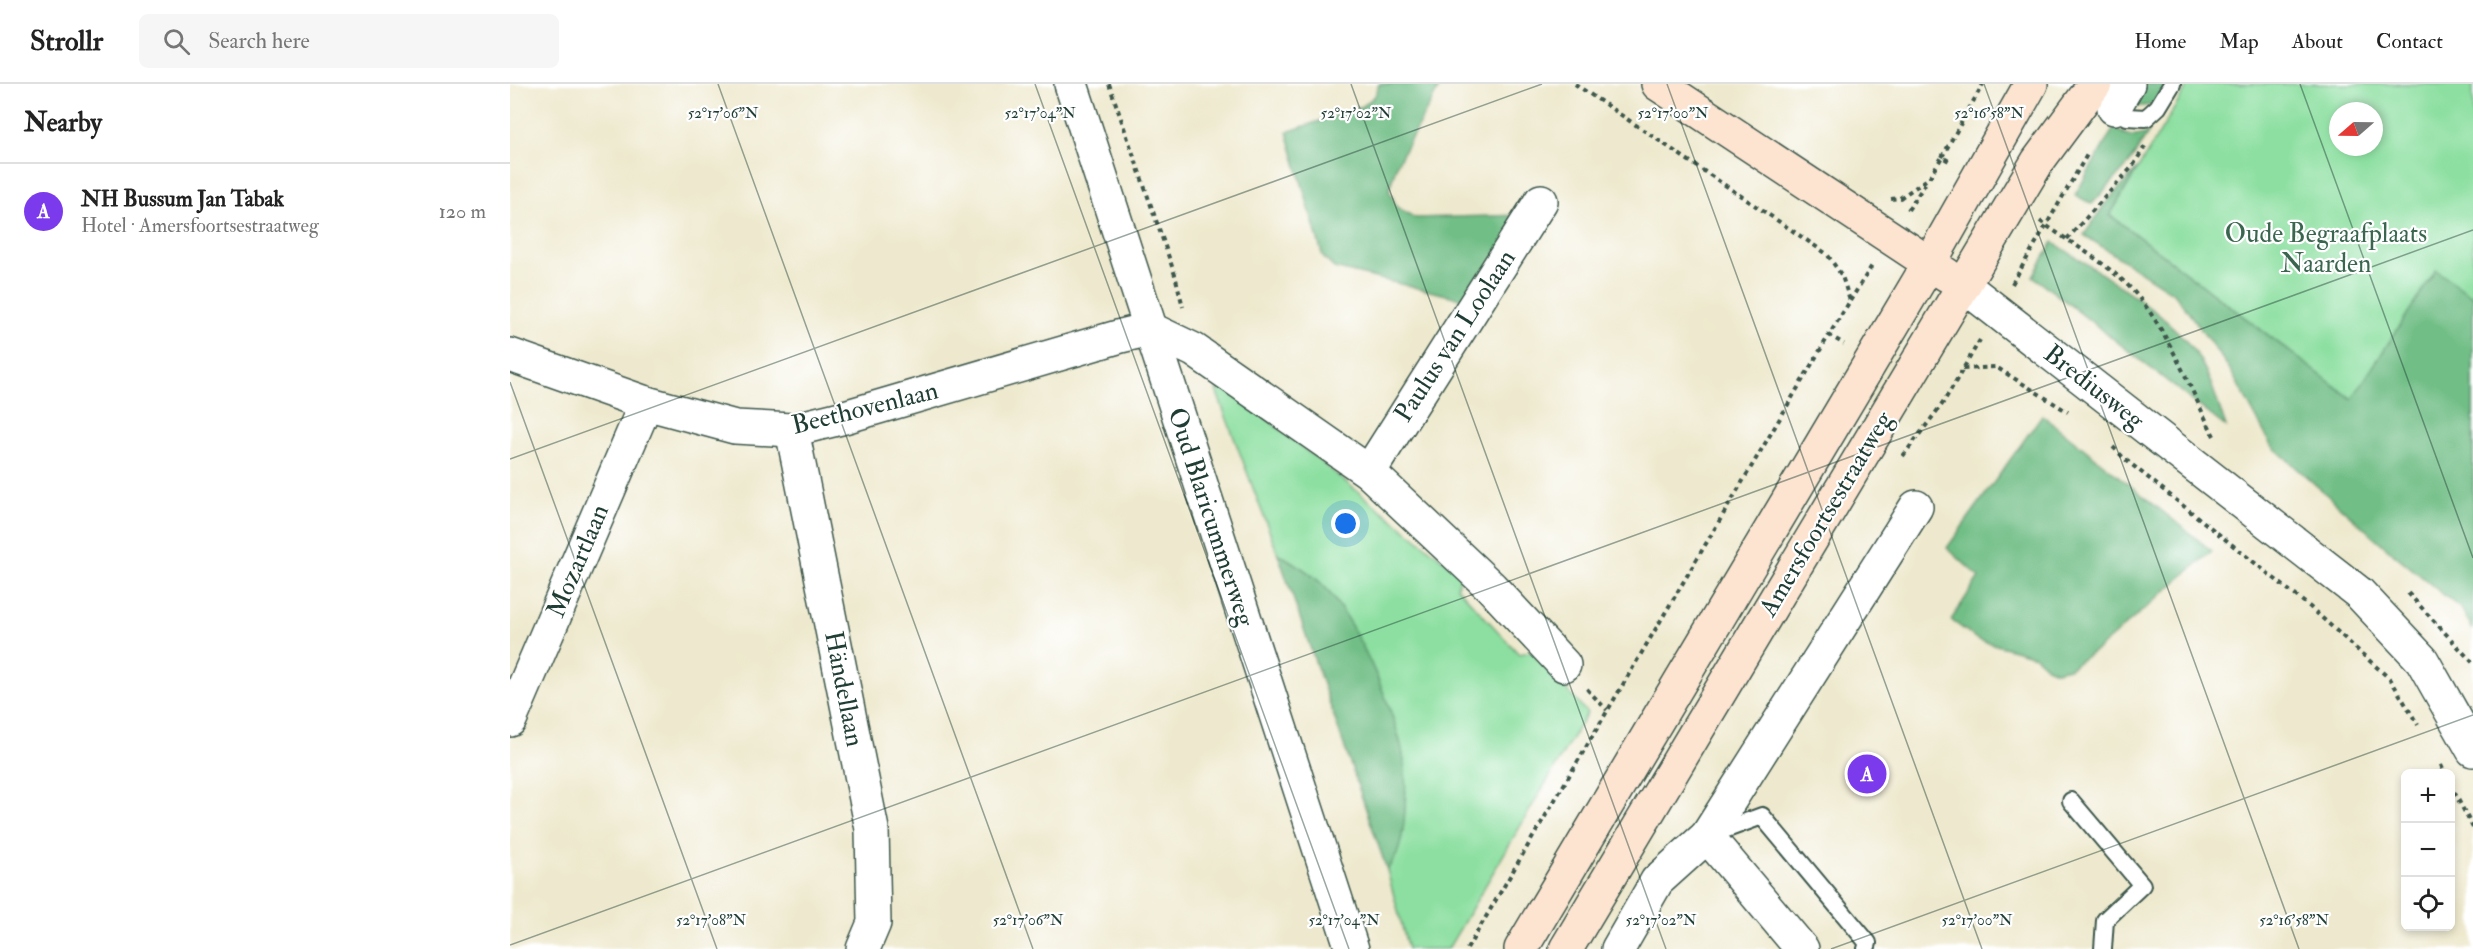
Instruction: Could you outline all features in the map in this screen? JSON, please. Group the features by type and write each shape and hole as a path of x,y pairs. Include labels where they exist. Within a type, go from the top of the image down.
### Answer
{"main road":[{"name":"Brediusweg","path":"1658,84 1963,285"},
{"name":"Amersfoortsestraatweg","path":"1521,949 1929,264 2031,84"},
{"name":"Amersfoortsestraatweg","path":"1566,949 2038,161 2112,92"}],"street":[{"name":"Oud Blaricummerweg","path":"1071,84 1352,949"},
{"name":"Paulus van Loolaan","path":"1369,471 1541,201"},
{"name":"Brediusweg","path":"1963,285 2359,593 2422,660 2473,750"},
{"name":"Beethovenlaan","path":"510,355 646,403 735,427 792,430 1150,329"},
{"path":"1150,329 1194,350 1369,471 1491,586 1564,665"},
{"name":"Mozartlaan","path":"510,720 646,403"},
{"name":"Händellaan","path":"792,430 872,829 874,924 863,949"},
{"path":"1618,949 1658,881 1707,836 1916,507"},
{"path":"1707,836 1802,949"}],"lane":[{"path":"2112,92 2127,117 2145,118 2158,107 2172,84"},
{"path":"2072,801 2142,885 2105,920 2103,949"},
{"path":"1707,836 1762,816 1868,943 1866,949"}],"path":[{"path":"1467,949 1850,301 1842,276 1827,254 1575,84"},
{"path":"1883,200 1900,198 1929,178 1983,84"},
{"path":"2046,225 2112,92"},
{"path":"2067,239 2133,166 2150,139"},
{"path":"1942,157 1978,178"},
{"path":"2014,201 2111,272 2140,299 2174,353 2216,441"},
{"path":"1829,335 1871,360"},
{"path":"1963,369 1996,367 2071,413"},
{"path":"1905,381 1943,403"},
{"name":"Brediusweg","path":"2112,446 2126,460 2310,607 2391,680 2420,729"},
{"path":"2407,593 2473,663"},
{"path":"2438,758 2443,769"},
{"path":"2455,792 2473,828"}],"green space":[{"path":"1379,84 1441,84 1397,164 1389,190 1397,207 1415,218 1526,215 1479,303 1334,268 1323,257 1287,132 1361,107 1375,96"},
{"path":"2140,84 2167,84 2153,105 2133,107"},
{"name":"Oude Begraafplaats Naarden","path":"2189,84 2473,84 2473,499 2352,399 2110,215"},
{"path":"2115,126 2123,133 2132,136 2141,135 2150,130 2128,165 2092,204 2075,195"},
{"path":"2137,169 2110,215 2352,399 2436,270 2473,297 2473,630 2462,610 2383,545 2271,445 2229,368 2175,294 2084,235 2105,204"},
{"path":"2053,242 2129,292 2166,320 2181,335 2194,351 2204,369 2226,427 2033,276"},
{"path":"1228,388 1461,574 1457,587 1519,654 1532,651 1587,713 1448,949 1408,949 1387,870 1397,854 1294,563 1278,554 1216,390"},
{"path":"2042,415 2212,551 2098,649 2069,668 2056,671 2047,667 2035,656 1979,640 1951,620 1979,577 1947,548"},
{"path":"1278,554 1312,575 1329,592 1362,645 1389,706 1403,756 1405,800 1400,843 1397,854 1387,870"}],"place":[{"name":"NH Bussum Jan Tabak","path":"1867,774"}]}
